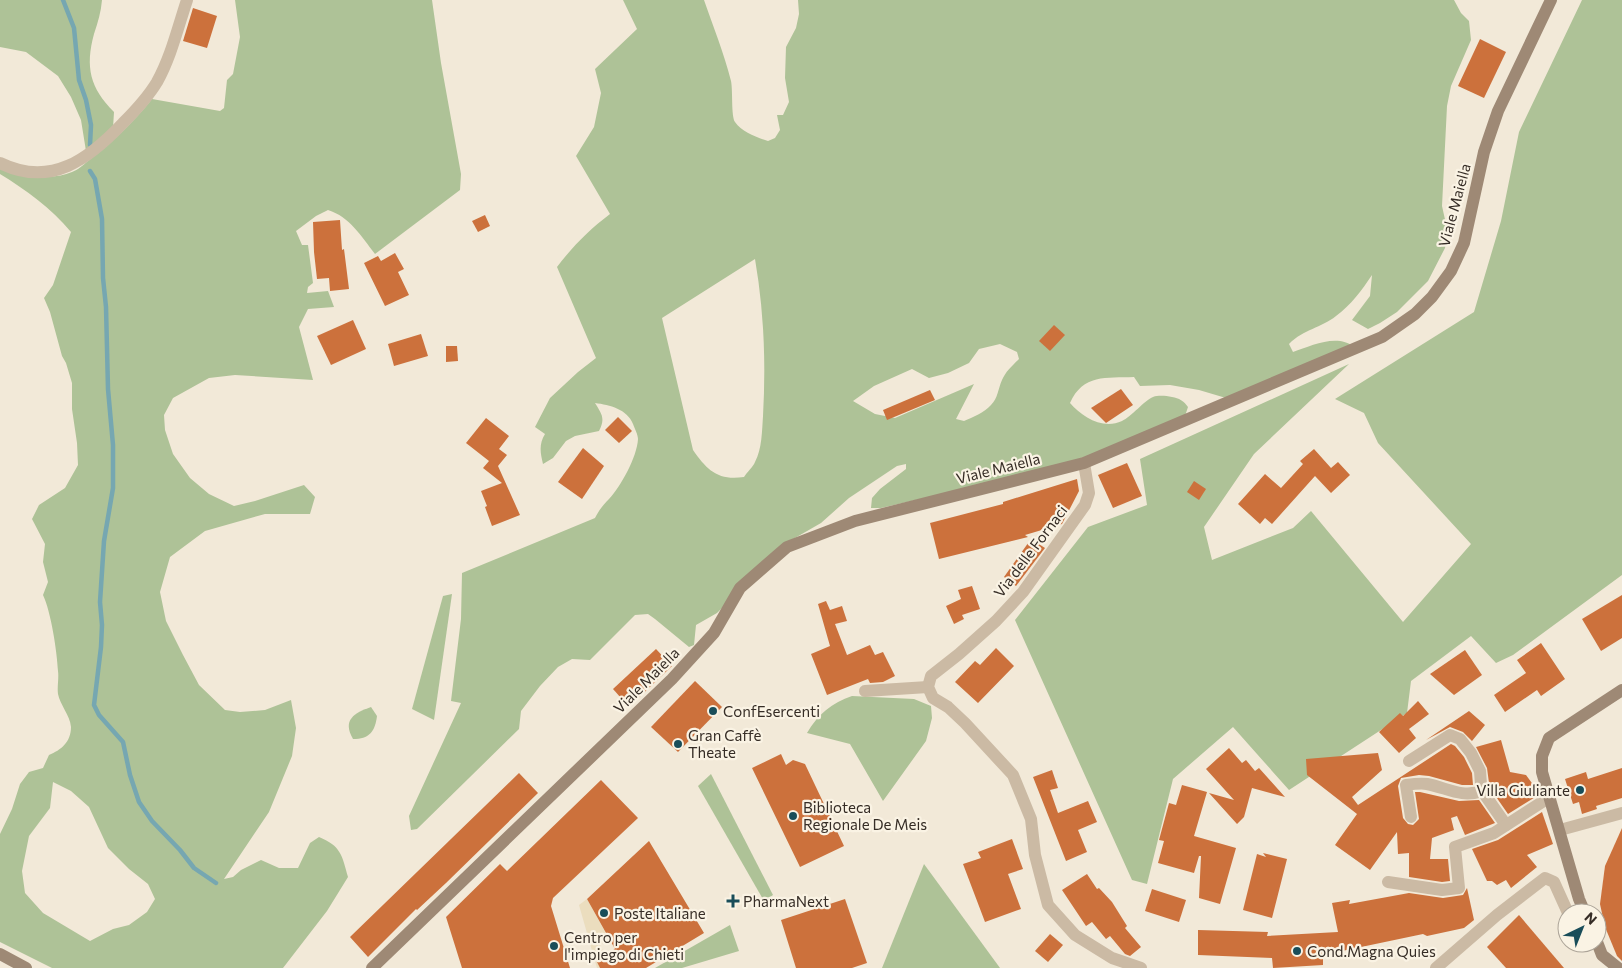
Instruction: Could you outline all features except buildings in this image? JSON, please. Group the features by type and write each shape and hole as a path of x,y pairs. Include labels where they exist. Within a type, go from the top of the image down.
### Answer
{"main road":[{"name":"Viale Maiella","path":"372,968 672,679 714,633 740,588 787,546 855,521 1084,463 1382,337 1415,314 1432,297 1451,272 1464,244 1484,152 1498,110 1551,0"},
{"path":"1581,903 1542,772 1542,756 1549,738 1622,690"},
{"name":"Viale Maiella","path":"382,968 389,952"},
{"path":"1601,953 1618,968"},
{"path":"0,954 26,968"}],"street":[{"path":"0,163 32,173 45,172 67,166 93,152 103,144 134,112 156,83 167,60 187,0"},
{"name":"Via delle Fornaci","path":"928,687 932,676 996,621 1023,592 1084,505 1089,493 1084,463"},
{"path":"864,691 928,687 933,698 948,707 966,722 1013,775 1030,819 1035,855 1048,905 1075,935 1112,958 1141,968"},
{"path":"1409,761 1450,735 1460,739 1471,753 1480,771 1483,791 1506,825"},
{"path":"1411,817 1406,785 1425,784 1462,794 1473,794 1483,791"},
{"path":"1388,882 1442,890 1459,888 1454,847 1494,834 1550,797"},
{"path":"1560,830 1622,813"},
{"path":"1436,968 1545,878 1554,882 1563,903"}],"green space":[{"path":"0,0 102,0 91,46 90,67 99,94 114,112 113,128 86,151 81,120 71,97 58,76 26,52 0,47"},
{"path":"235,0 432,0 461,174 460,190 375,254 349,222 328,210 316,216 296,231 302,245 308,245 313,283 308,287 307,293 328,291 334,307 308,309 299,327 313,380 235,375 209,378 173,398 164,415 165,430 173,454 190,478 209,494 234,506 304,485 315,497 310,514 265,514 205,531 170,557 160,592 166,621 199,685 225,710 240,712 265,710 291,700 296,728 292,756 269,812 224,879 233,877 241,870 261,860 279,868 298,868 310,843 319,837 332,844 340,852 348,877 327,911 283,968 52,968 0,942 0,834 12,809 20,784 29,772 43,768 49,755 58,751 64,745 71,732 67,714 58,694 55,643 49,611 43,595 48,582 43,562 45,544 32,519 39,505 65,488 78,465 72,409 72,383 44,298 53,285 71,232 38,200 0,174 0,167 27,174 45,176 63,175 74,171 114,140 152,99 220,111 224,108 227,80 233,74 240,37","holes":["53,782 71,791 89,807 108,848 129,869 148,884 155,899 147,912 129,925 113,929 90,941 43,913 25,893 22,871 29,836 50,808"]},
{"path":"623,0 704,0 731,81 735,122 745,131 768,141 775,138 780,130 777,115 783,115 789,102 785,78 786,47 796,28 799,14 798,0 1454,0 1461,13 1469,21 1471,40 1451,86 1447,106 1442,206 1448,233 1445,248 1428,281 1397,312 1380,323 1368,329 1352,320 1370,296 1372,275 1356,297 1341,312 1289,344 1293,352 1332,341 1340,341 1354,347 1226,398 1199,390 1170,385 1140,386 1134,377 1096,379 1089,382 1075,394 1070,403 1093,421 1100,423 1108,424 1122,421 1155,396 1177,398 1188,407 1185,416 1076,463 881,508 871,508 872,498 880,489 906,469 906,464 897,466 849,498 821,523 788,542 717,613 696,625 694,645 689,647 648,614 635,615 590,660 572,659 558,667 540,686 521,711 519,729 417,829 411,830 409,816 461,703 451,701 461,619 462,573 595,518 628,471 635,454 638,437 630,419 622,411 606,405 595,403 602,419 599,431 575,436 566,441 553,458 543,464 541,448 545,434 535,427 550,398 596,358 557,267 595,226 610,214 576,156 594,127 601,93 595,69 637,29","holes":["755,259 764,337 764,396 761,439 753,466 744,477 735,478 714,472 703,463 693,450 662,318","1000,344 1017,352 1019,359 1004,377 997,396 991,405 982,413 964,421 956,419 974,384 895,418 875,414 853,401 874,386 912,369 929,378 948,373 969,363 979,349"]},
{"path":"1582,0 1622,0 1622,575 1513,655 1496,663 1471,636 1411,681 1407,713 1289,790 1233,727 1173,779 1147,884 1132,880 1015,620 1088,527 1147,505 1140,459 1349,364 1254,454 1204,527 1212,560 1293,528 1311,511 1403,622 1471,544 1378,443 1364,413 1335,399 1474,312 1501,221 1519,132"},
{"path":"452,594 434,720 412,709 443,596"},
{"path":"852,696 914,699 931,706 932,718 926,741 883,801 850,744 807,733 826,710"},
{"path":"371,707 377,716 373,730 363,738 353,739 349,722 359,712"},
{"path":"711,774 773,895 764,901 698,786"},
{"path":"924,864 1000,968 882,968"},
{"path":"730,925 739,951 682,968 655,968"}],"shaded area":[{"path":"587,899 609,939 600,945 605,955 596,960 600,968 597,968 579,905"}],"waterway":[{"path":"63,0 74,28 79,80 86,100 91,125 90,145"},
{"path":"90,171 95,179 102,219 108,389 113,445 113,488 104,541 100,602 101,647 94,705 99,715 123,742 130,775 139,802 152,821 180,850 194,868 216,883"}],"place":[{"name":"ConfEsercenti","path":"713,711"},
{"name":"Gran Caffè Theate","path":"678,744"},
{"name":"Villa Giuliante","path":"1580,790"},
{"name":"Biblioteca Regionale De Meis","path":"793,816"},
{"name":"PharmaNext","path":"733,901"},
{"name":"Poste Italiane","path":"604,913"},
{"name":"Centro per l'impiego di Chieti","path":"554,946"},
{"name":"Cond.Magna Quies","path":"1297,951"}]}
